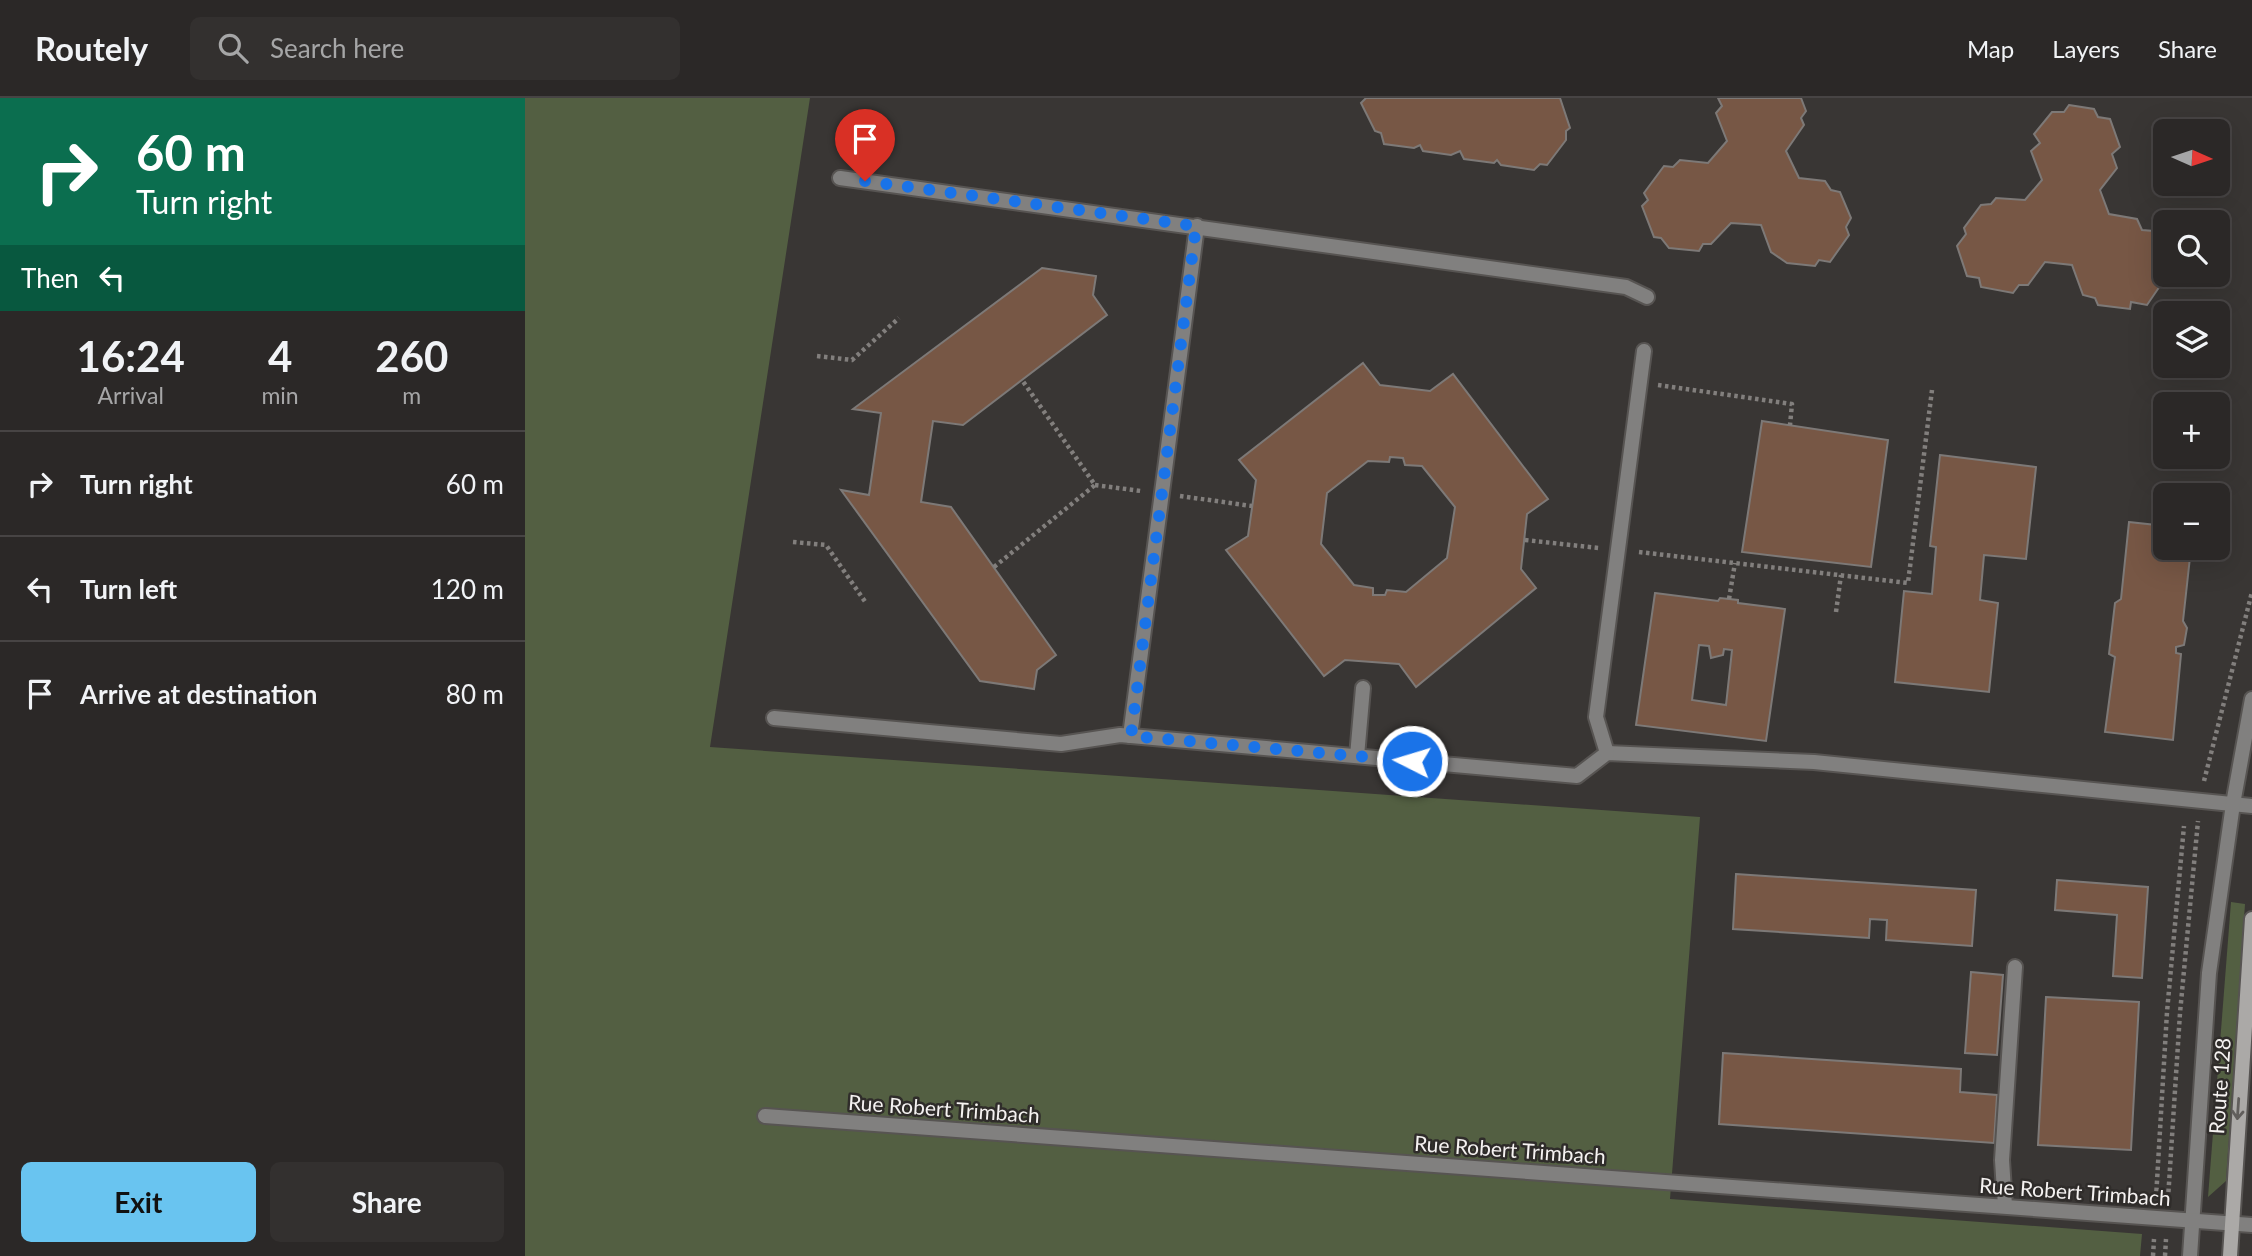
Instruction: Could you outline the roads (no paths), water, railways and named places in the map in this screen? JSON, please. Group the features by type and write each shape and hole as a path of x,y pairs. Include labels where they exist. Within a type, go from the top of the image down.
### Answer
{"main road":[{"name":"Route 128","path":"2229,1256 2252,919"}],"street":[{"path":"841,178 1626,287 1647,297"},
{"path":"1131,736 1196,226"},
{"path":"1607,752 1595,717 1644,351"},
{"path":"1357,756 1363,688"},
{"path":"2190,1256 2209,973 2233,804 2252,699"},
{"path":"774,718 1061,744 1131,736 1577,776 1607,752 1814,762 2252,806"},
{"path":"2005,1206 2002,1160 2015,967"},
{"name":"Rue Robert Trimbach","path":"765,1116 2252,1225"}]}
